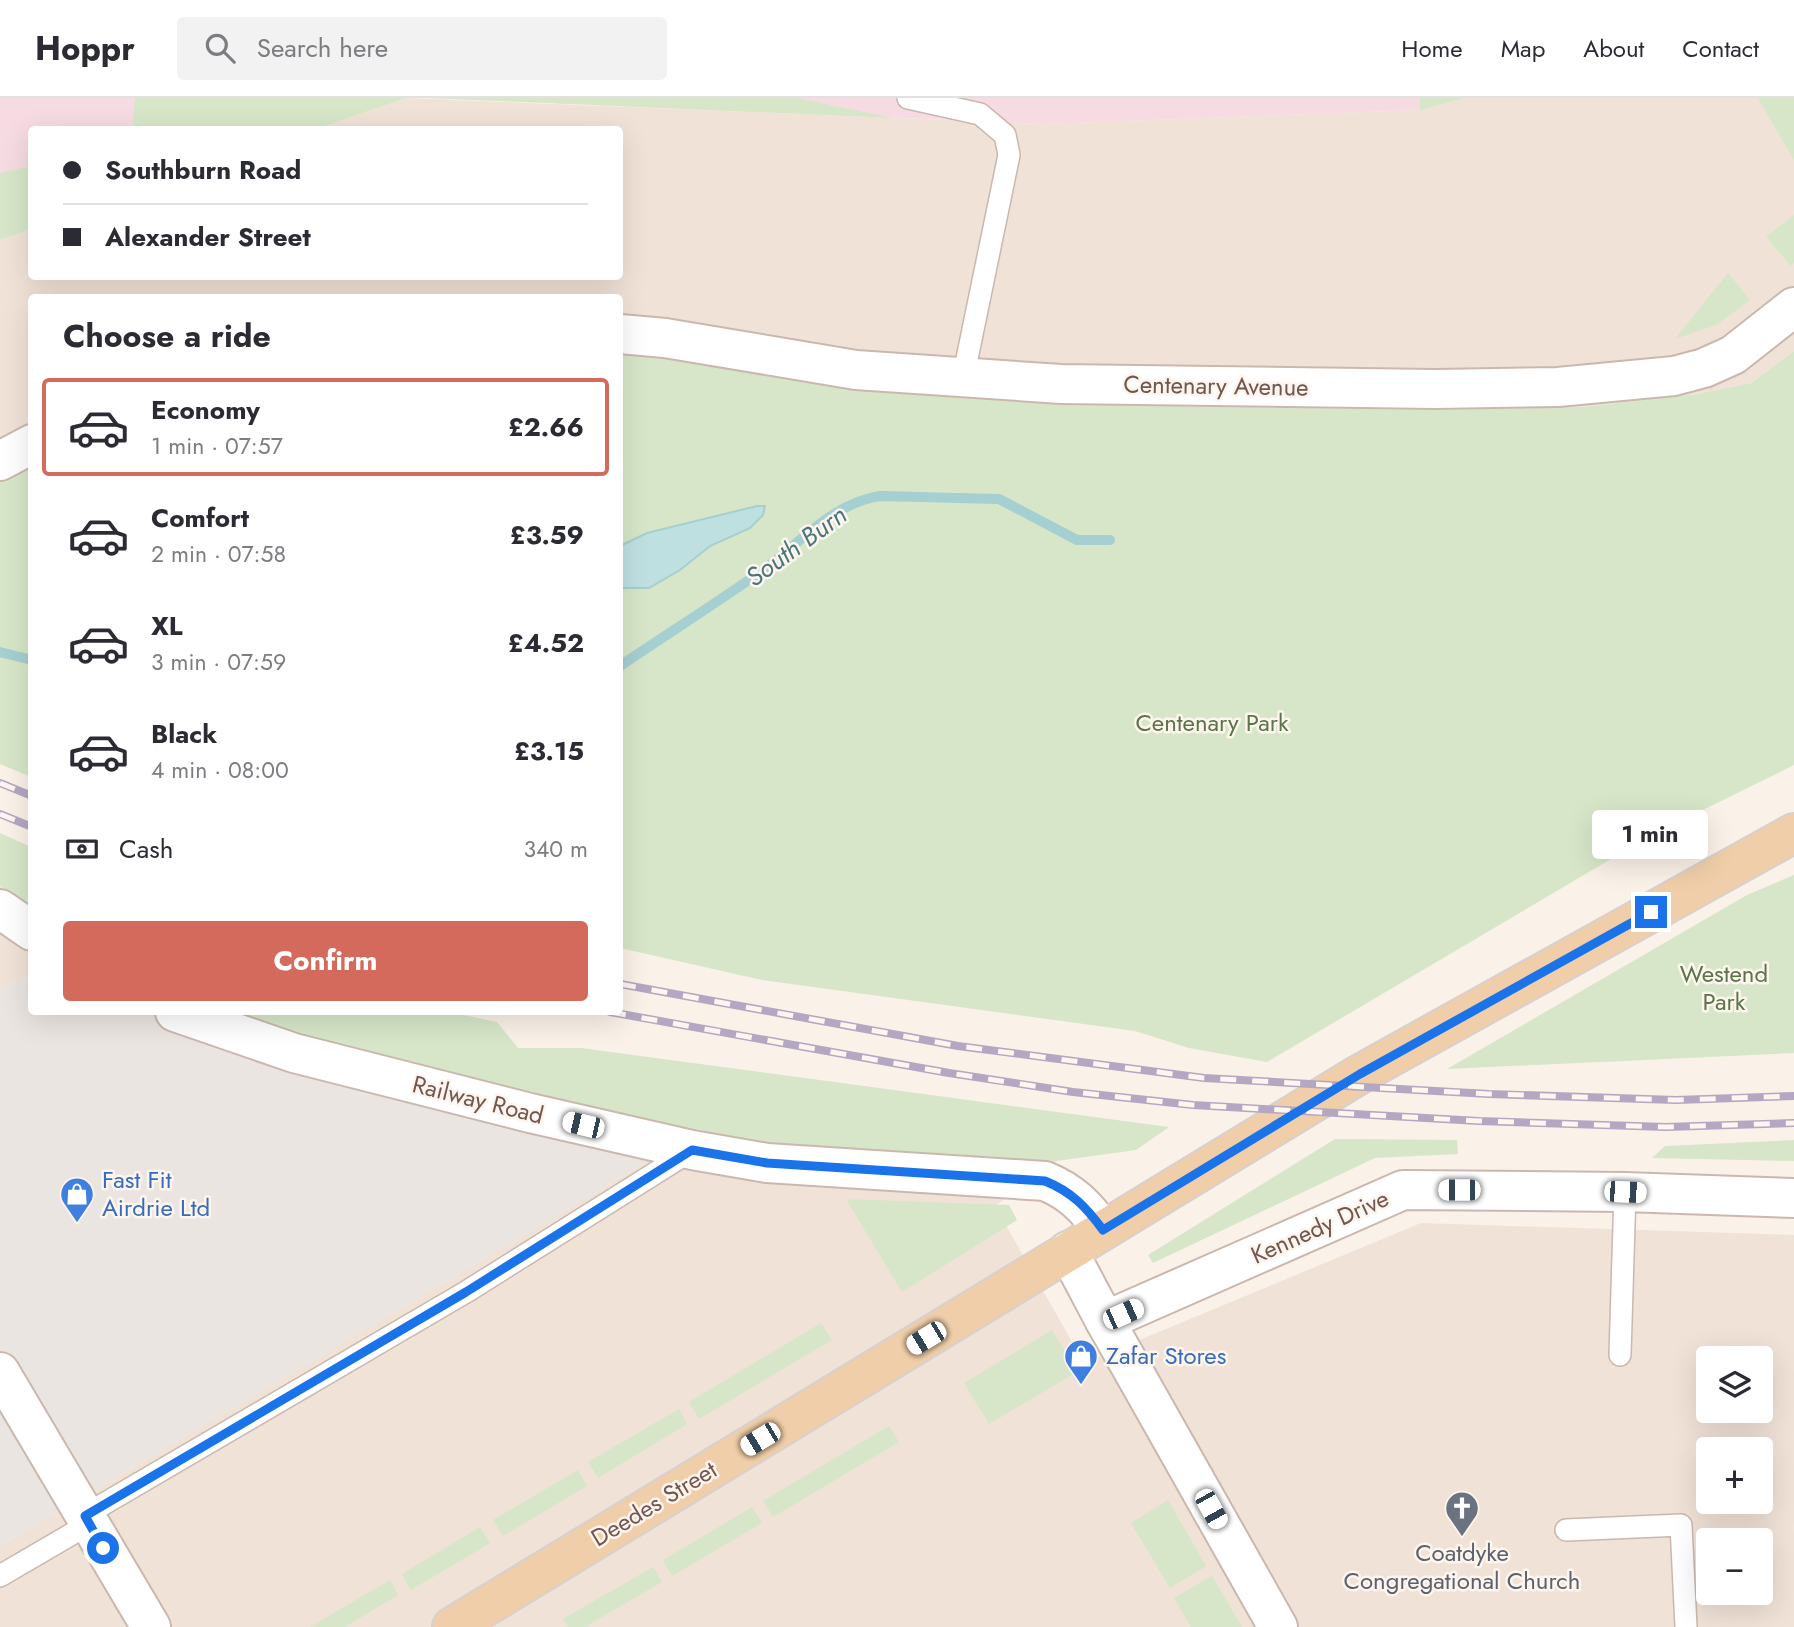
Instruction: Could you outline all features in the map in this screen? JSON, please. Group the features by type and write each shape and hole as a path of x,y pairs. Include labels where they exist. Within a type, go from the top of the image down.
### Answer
{"main road":[{"name":"Deedes Street","path":"452,1627 1360,1074 1794,833"}],"street":[{"name":"Centenary Avenue","path":"623,334 665,338 856,370 1060,384 1435,389 1558,387 1674,376 1704,368 1733,355 1794,307"},
{"path":"0,461 28,446"},
{"path":"0,909 28,928"},
{"name":"Railway Road","path":"184,1015 294,1053 530,1113 692,1150 767,1163 1045,1181 1062,1188 1081,1202 1103,1230"},
{"name":"Kennedy Drive","path":"1105,1321 1403,1190 1625,1192 1794,1198"},
{"path":"1068,1251 1278,1627"},
{"path":"0,1372 151,1627"}],"lane":[{"path":"908,98 980,114 1005,135 1009,155 962,378"},
{"path":"0,1576 87,1520 466,1292 692,1150"},
{"path":"1620,1355 1625,1192"},
{"path":"1566,1530 1681,1525 1686,1627"}],"shaded area":[{"path":"0,98 289,98 191,126 28,126 28,172 0,179"},
{"path":"406,98 1043,124 1420,110 1465,98 1794,98 1794,351 1751,383 1697,394 1583,407 1430,410 1064,404 910,392 623,351 623,294 28,294 28,461 0,479 0,240 28,230 28,280 623,280 623,126 325,126"},
{"path":"429,98 1465,98 1420,110 1043,124"},
{"path":"0,885 28,909 28,975 0,990"},
{"path":"28,975 28,1015 236,1015 550,1101 688,1129 633,1170 0,1546 0,990"},
{"path":"688,1129 778,1145 1056,1161 995,1206 1084,1363 1421,1223 1794,1235 1794,1627 0,1627 0,1546 633,1170"}],"green space":[{"path":"135,98 406,98 325,126 132,126"},
{"path":"430,98 797,98 893,118"},
{"path":"1420,98 1464,98 1420,110"},
{"path":"1758,98 1794,98 1794,160"},
{"path":"28,167 28,230 0,240 0,173"},
{"path":"1794,215 1794,263 1791,266 1766,237"},
{"path":"1728,273 1750,300 1716,325 1675,339"},
{"name":"Centenary Park","path":"623,351 910,392 1055,404 1430,410 1583,407 1697,394 1751,383 1794,351 1794,765 1650,836 1267,1062 1189,1048 1135,1031 762,980 623,949"},
{"path":"28,461 28,776 0,764 0,479"},
{"path":"0,833 28,846 28,909 0,885"},
{"name":"Westend Park","path":"1794,875 1794,1053 1447,1069 1747,895"},
{"path":"234,1015 463,1015 497,1022 518,1048 581,1048 1169,1127 1136,1150 1056,1161 778,1145 550,1101 299,1038"},
{"path":"1335,1139 1457,1140 1458,1154 1375,1158 1153,1263 1148,1255"},
{"path":"1794,1140 1794,1161 1652,1158 1665,1146"},
{"path":"846,1199 1009,1205 1017,1220 902,1292"},
{"path":"821,1323 832,1340 699,1419 689,1402"},
{"path":"1052,1330 1077,1372 989,1424 964,1383"},
{"path":"679,1409 687,1424 598,1478 588,1462"},
{"path":"889,1426 899,1442 773,1517 763,1501"},
{"path":"578,1470 587,1486 503,1536 493,1520"},
{"path":"1168,1500 1206,1566 1170,1588 1131,1523"},
{"path":"752,1507 762,1523 672,1576 663,1560"},
{"path":"480,1527 490,1543 411,1590 402,1574"},
{"path":"653,1567 662,1582 585,1627 568,1627 563,1619"},
{"path":"1212,1576 1242,1627 1191,1627 1174,1598"},
{"path":"390,1580 398,1595 345,1627 310,1627"}],"water":[{"path":"765,506 763,515 750,528 710,546 680,570 649,588 623,588 623,545 647,533"}],"waterway":[{"name":"South Burn","path":"623,664 759,573 815,527 862,500 880,496 999,499 1077,540 1110,540"},
{"name":"South Burn","path":"0,652 28,659"}],"railway":[{"path":"0,783 28,794"},
{"path":"0,814 28,825"},
{"path":"623,985 958,1046 1204,1078 1489,1094 1676,1100 1794,1096"},
{"path":"623,1014 949,1073 1073,1092 1193,1105 1479,1121 1666,1127 1794,1123"}],"place":[{"name":"Fast Fit Airdrie Ltd","path":"77,1224"},
{"name":"Zafar Stores","path":"1081,1386"},
{"name":"Coatdyke Congregational Church","path":"1462,1538"}],"route":[{"path":"103,1548 85,1516 466,1292 692,1150 767,1163 1045,1181 1062,1188 1081,1202 1103,1230 1360,1074 1651,912"}]}
